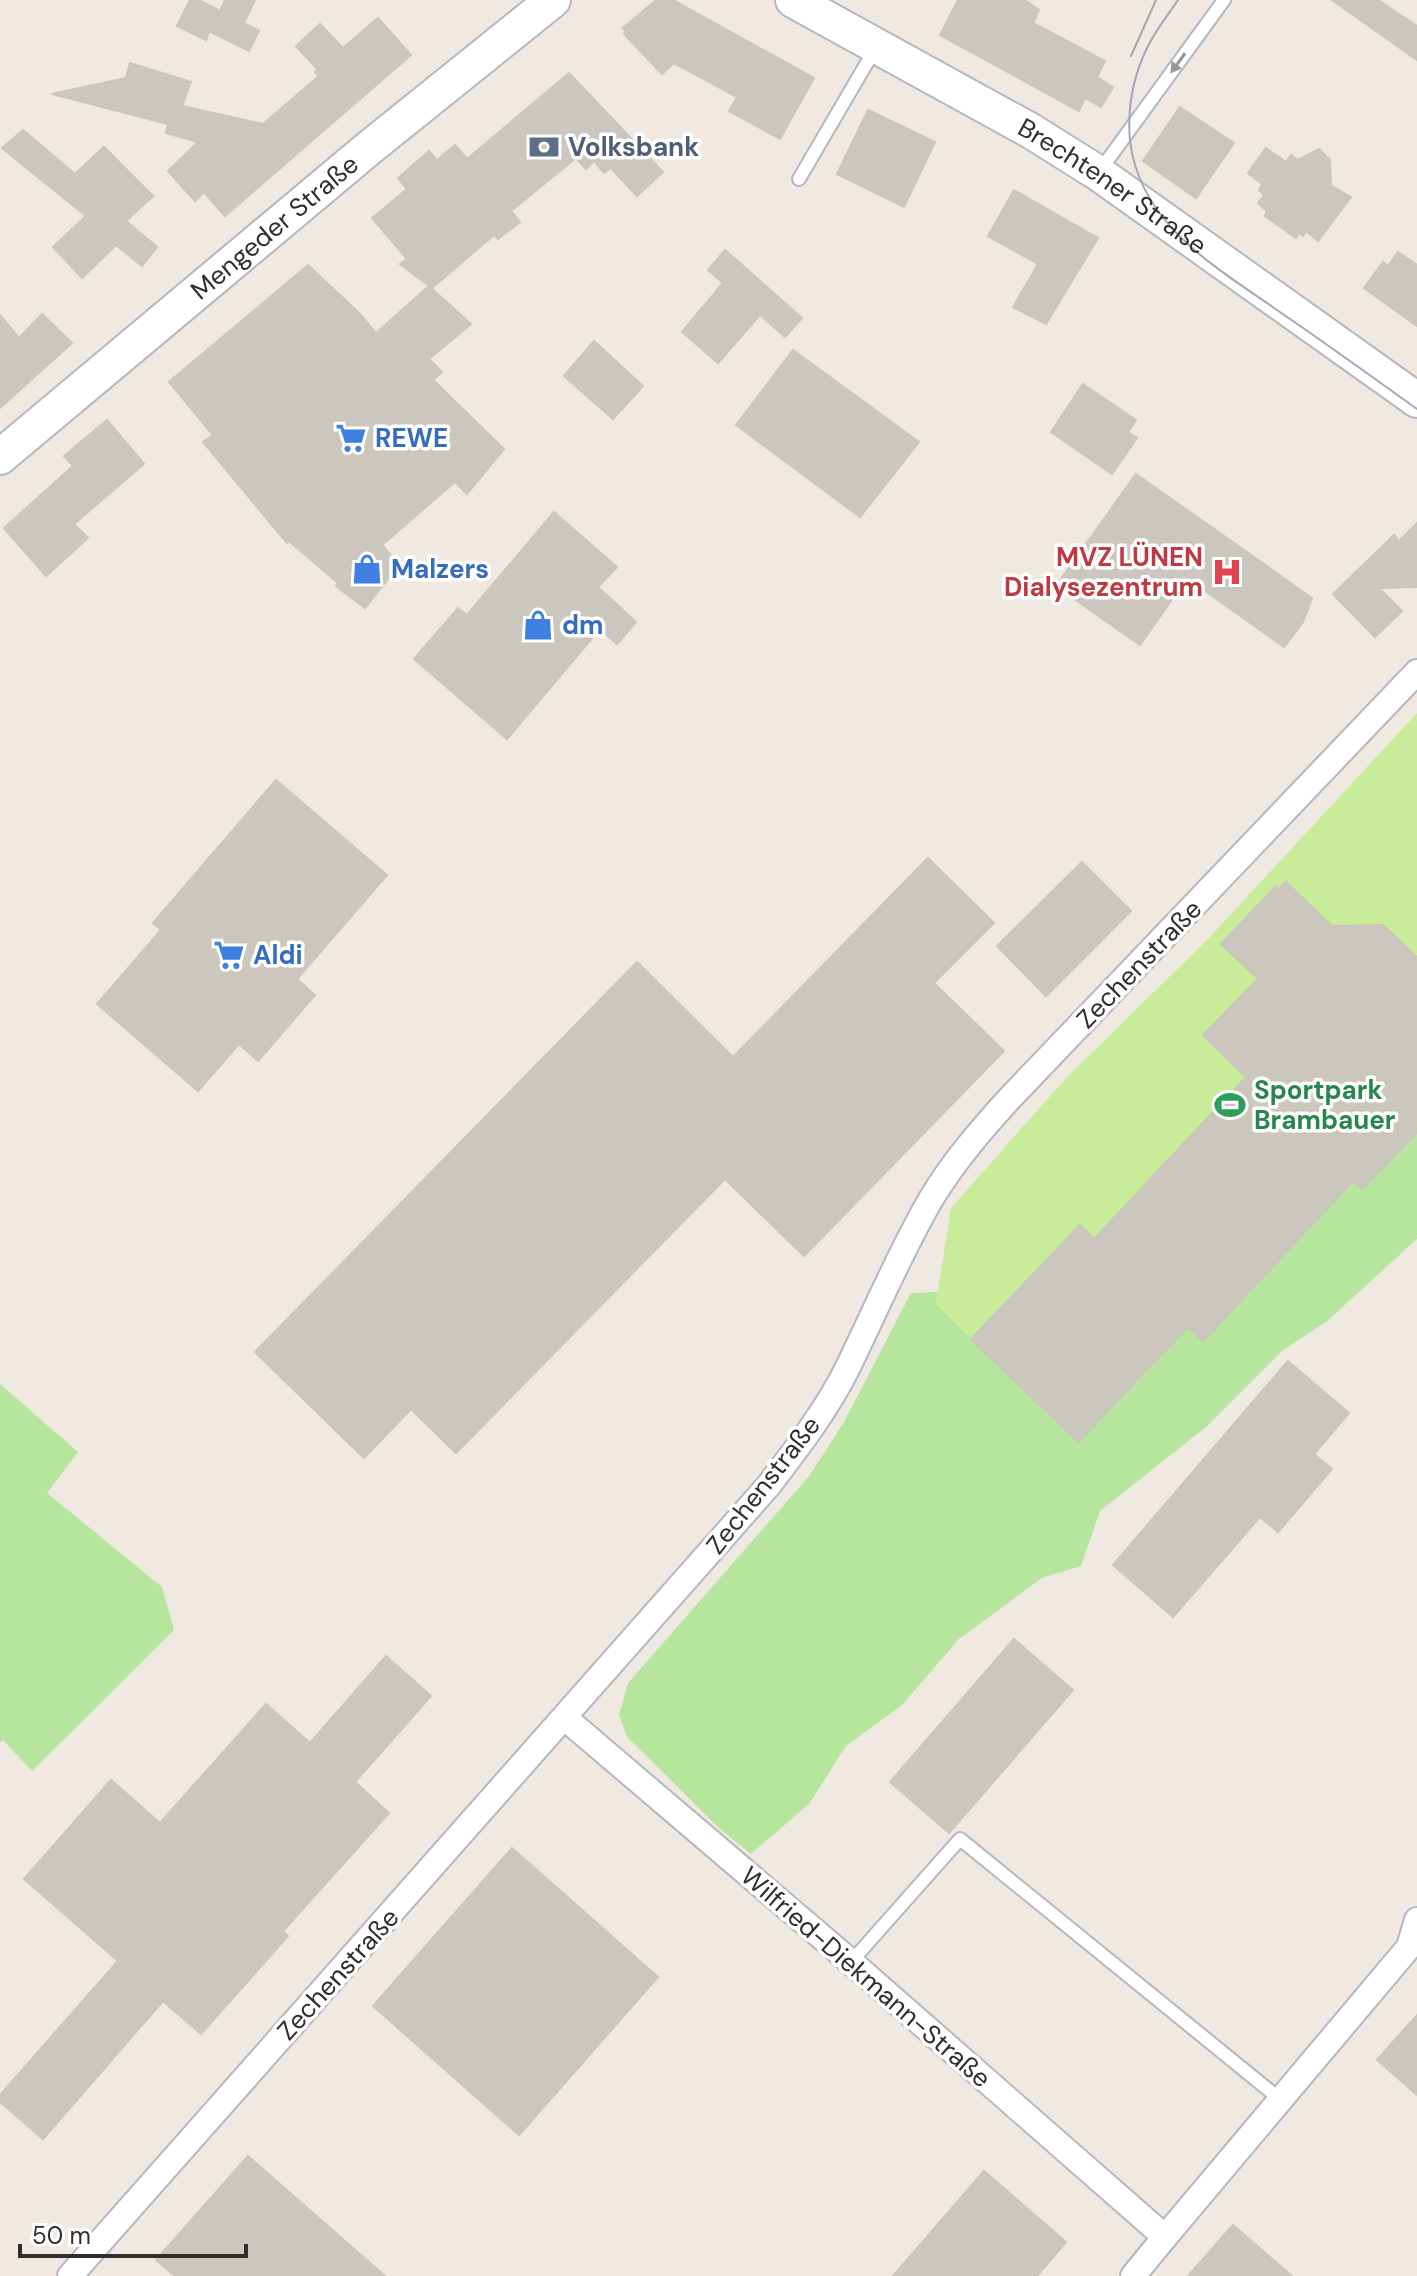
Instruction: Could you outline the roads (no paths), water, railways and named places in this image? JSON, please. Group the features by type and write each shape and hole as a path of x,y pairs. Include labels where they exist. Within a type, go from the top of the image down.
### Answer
{"main road":[{"name":"Mengeder Straße","path":"0,457 369,148 553,0"},
{"name":"Brechtener Straße","path":"793,0 1031,131 1098,173 1417,400"}],"street":[{"name":"Zechenstraße","path":"70,2276 769,1485 806,1436 846,1370 881,1294 932,1198 966,1147 1417,672"},
{"name":"Wilfried-Diekmann-Straße","path":"565,1718 851,1962 1165,2237"},
{"path":"1133,2276 1409,1947 1417,1920"}],"lane":[{"path":"1098,173 1224,0"},
{"path":"799,179 876,46"},
{"path":"851,1962 960,1839 1281,2100"}],"tram line":[{"path":"1131,56 1156,0"},
{"path":"1178,0 1143,57 1130,104 1130,141 1148,196 1164,219 1205,259 1417,409"}],"place":[{"name":"Volksbank","path":"544,147"},
{"name":"REWE","path":"351,438"},
{"name":"Malzers","path":"367,569"},
{"name":"MVZ LÜNEN Dialysezentrum","path":"1227,572"},
{"name":"dm","path":"538,625"},
{"name":"Aldi","path":"229,955"},
{"name":"Sportpark Brambauer","path":"1230,1105"}]}
